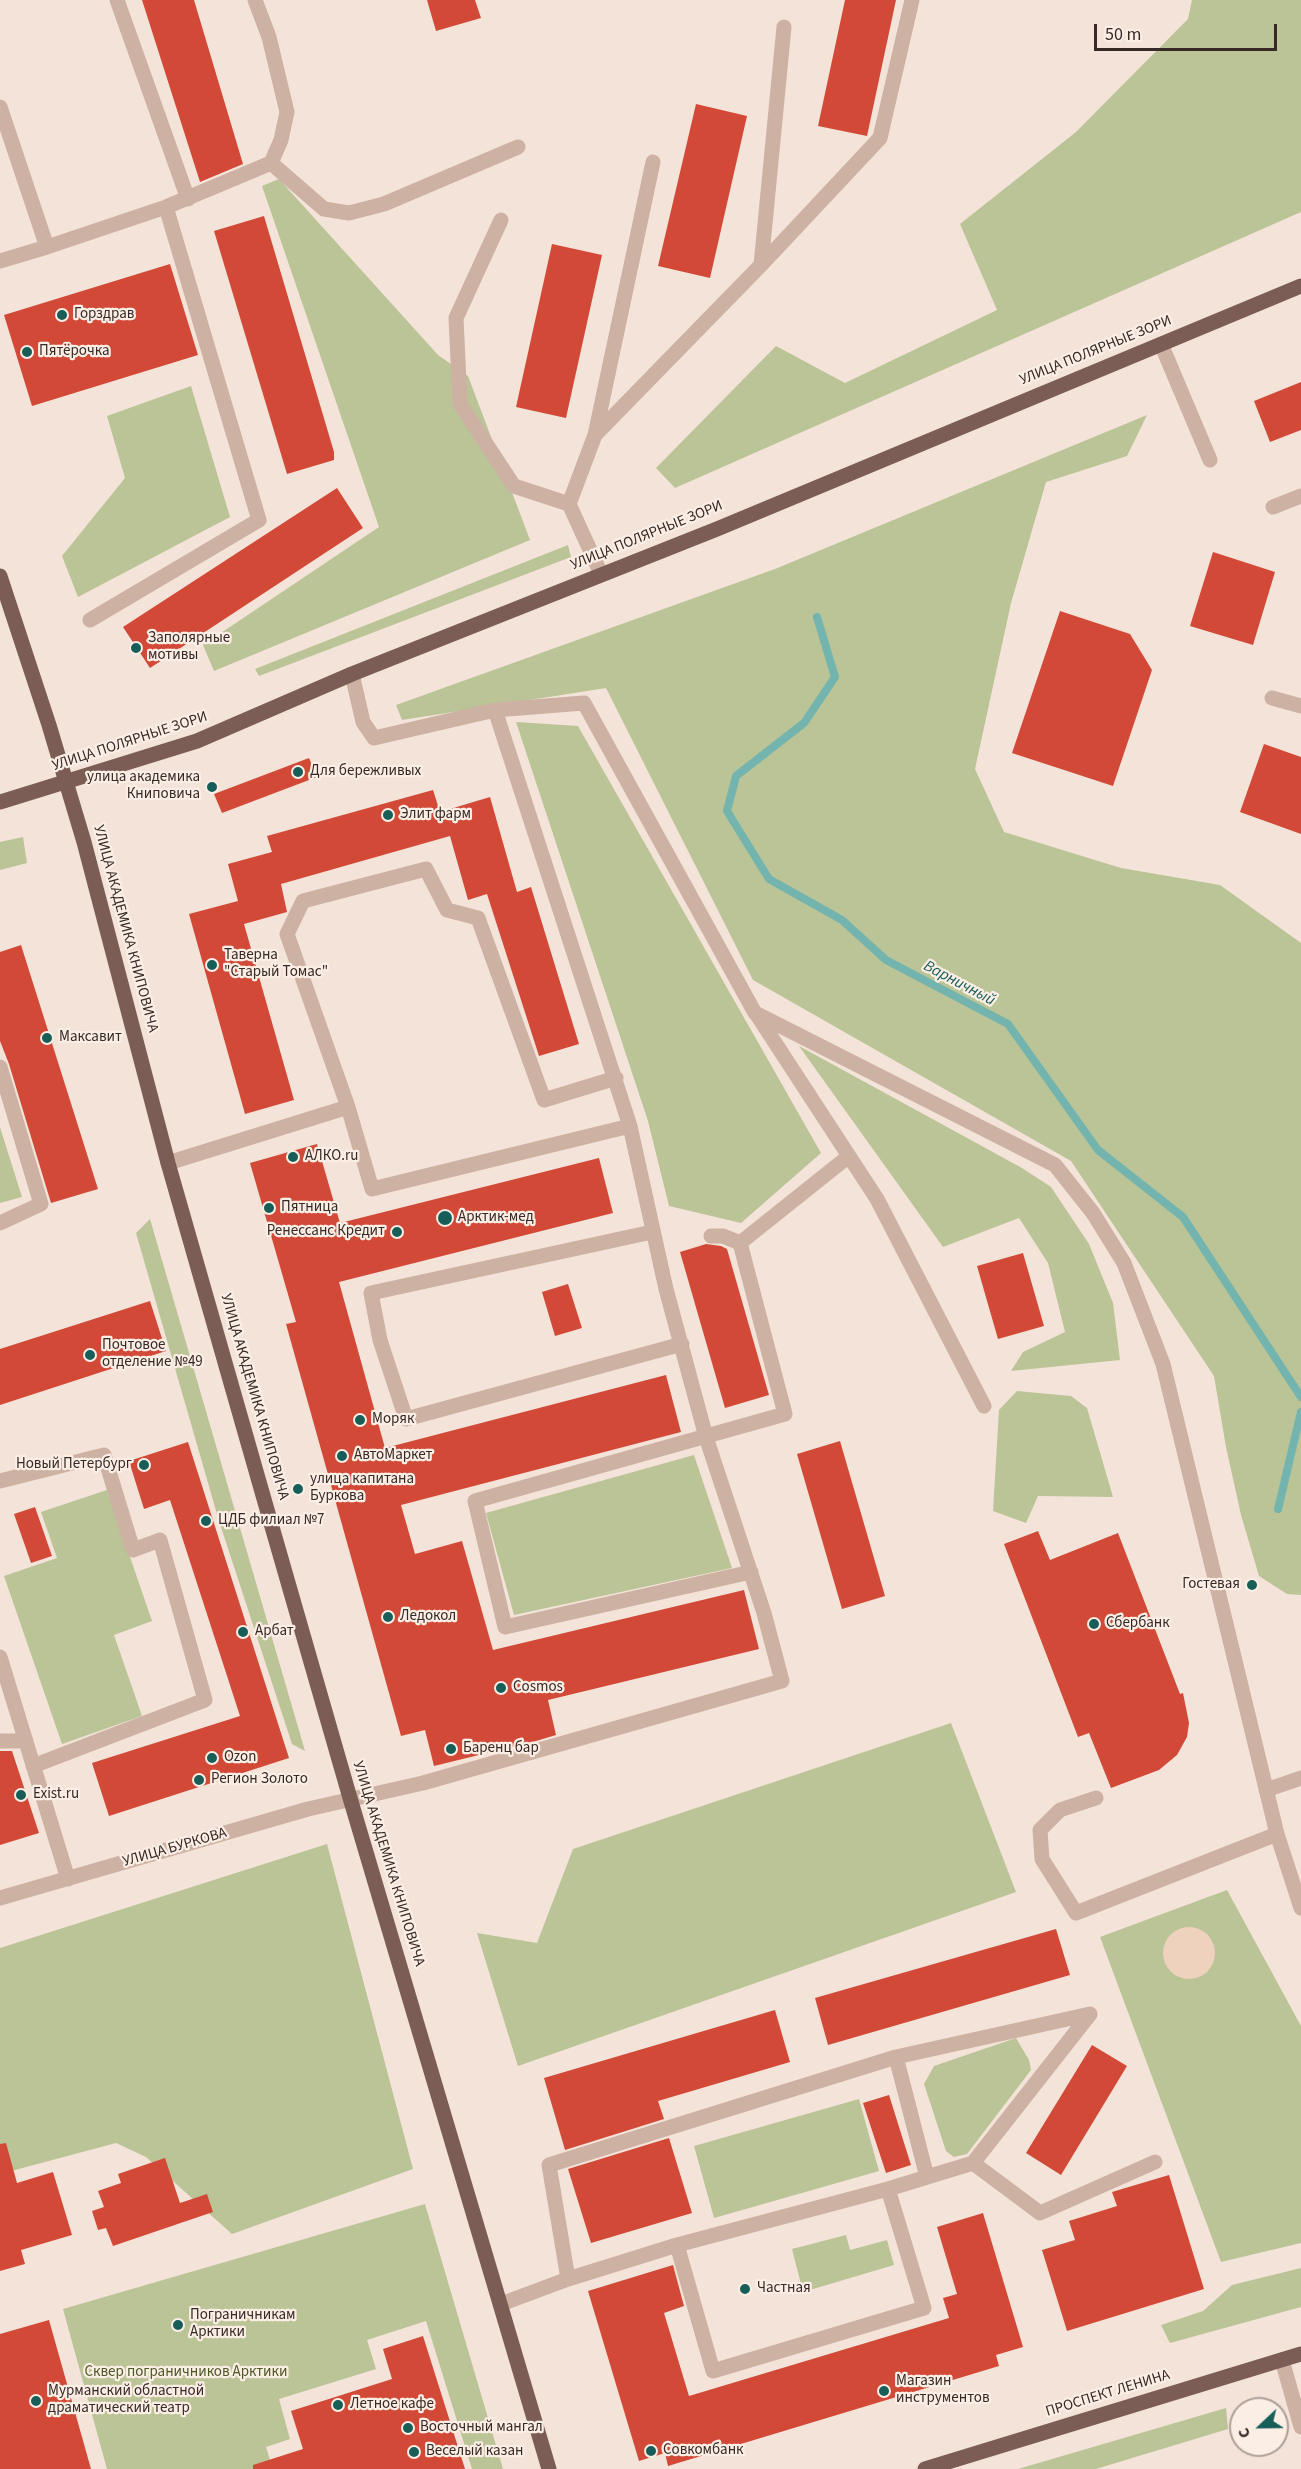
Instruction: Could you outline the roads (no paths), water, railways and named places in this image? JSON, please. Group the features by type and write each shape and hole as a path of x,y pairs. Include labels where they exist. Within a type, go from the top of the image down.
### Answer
{"main road":[{"name":"УЛИЦА ПОЛЯРНЫЕ ЗОРИ","path":"0,802 197,741 352,674 717,529 1301,286"},
{"name":"УЛИЦА АКАДЕМИКА КНИПОВИЧА","path":"0,576 87,852 168,1163 350,1798 549,2469"},
{"name":"ПРОСПЕКТ ЛЕНИНА","path":"925,2469 1301,2354"}],"street":[{"path":"117,0 188,199"},
{"path":"0,261 47,248 166,207 271,164 281,140 287,112 268,37 255,0"},
{"path":"595,435 880,138 912,0"},
{"path":"761,264 784,27"},
{"path":"0,107 47,248"},
{"path":"271,164 324,209 349,213 384,204 518,147"},
{"path":"601,574 569,504 595,435 653,162"},
{"path":"90,620 260,520 166,207"},
{"path":"501,220 456,318 460,404 514,486 569,504"},
{"path":"1161,344 1210,460"},
{"path":"1273,507 1301,496"},
{"path":"352,674 363,722 374,738 495,710 584,702 755,1013 878,1199 984,1406"},
{"path":"1272,698 1301,706"},
{"path":"495,710 616,1078 630,1126 652,1232 706,1437 751,1572 505,1627 475,1501 706,1437 785,1414 740,1243"},
{"path":"616,1078 544,1100 478,918 447,910 426,869 303,901 287,934 348,1107 372,1189 630,1126"},
{"path":"755,1013 1055,1165 1093,1214 1124,1263 1163,1364 1277,1834 1301,1908"},
{"path":"0,1067 41,1204 0,1223"},
{"path":"168,1163 348,1107"},
{"path":"740,1243 849,1156"},
{"path":"652,1232 371,1293 380,1340 406,1419 682,1344"},
{"path":"711,1236 723,1236 740,1243"},
{"path":"0,1481 104,1455 133,1550 160,1540 205,1700 33,1766"},
{"name":"УЛИЦА БУРКОВА","path":"0,1898 350,1798 423,1783 782,1681 751,1572"},
{"path":"0,1657 68,1879"},
{"path":"0,1741 26,1741"},
{"path":"1266,1790 1301,1778"},
{"path":"1096,1798 1060,1810 1040,1830 1042,1859 1076,1913 1277,1834"},
{"path":"501,2304 568,2279 677,2245 888,2189 973,2163 1090,2014 896,2057 549,2165 568,2279"},
{"path":"896,2057 927,2177"},
{"path":"973,2163 1040,2213 1155,2162"},
{"path":"677,2245 712,2371 924,2308 888,2189"},
{"path":"1282,2360 1301,2427"}],"waterway":[{"name":"Варничный","path":"817,617 835,677 804,723 736,776 727,811 769,879 842,920 886,960 1008,1024 1098,1150 1183,1217 1301,1397"},
{"name":"Варничный","path":"1278,1509 1301,1412"}],"place":[{"name":"Горздрав","path":"62,315"},
{"name":"Пятёрочка","path":"27,352"},
{"name":"Заполярные мотивы","path":"136,648"},
{"name":"Для бережливых","path":"298,772"},
{"name":"улица академика Книповича","path":"212,787"},
{"name":"Элит фарм","path":"388,815"},
{"name":"Таверна \"Старый Томас\"","path":"212,965"},
{"name":"Максавит","path":"47,1038"},
{"name":"АЛКО.ru","path":"293,1157"},
{"name":"Пятница","path":"269,1208"},
{"name":"Арктик-мед","path":"445,1218"},
{"name":"Ренессанс Кредит","path":"397,1232"},
{"name":"Почтовое отделение №49","path":"90,1355"},
{"name":"Моряк","path":"360,1420"},
{"name":"АвтоМаркет","path":"342,1456"},
{"name":"Новый Петербург","path":"144,1465"},
{"name":"улица капитана Буркова","path":"298,1489"},
{"name":"ЦДБ филиал №7","path":"206,1521"},
{"name":"Гостевая","path":"1252,1585"},
{"name":"Ледокол","path":"388,1617"},
{"name":"Сбербанк","path":"1094,1624"},
{"name":"Арбат","path":"243,1632"},
{"name":"Cosmos","path":"501,1688"},
{"name":"Баренц бар","path":"451,1749"},
{"name":"Ozon","path":"212,1758"},
{"name":"Регион Золото","path":"199,1780"},
{"name":"Exist.ru","path":"21,1795"},
{"name":"Частная","path":"745,2289"},
{"name":"Пограничникам Арктики","path":"178,2325"},
{"name":"Магазин инструментов","path":"884,2391"},
{"name":"Мурманский областной драматический театр","path":"36,2401"},
{"name":"Летное кафе","path":"338,2405"},
{"name":"Восточный мангал","path":"408,2428"},
{"name":"Совкомбанк","path":"651,2451"},
{"name":"Веселый казан","path":"414,2452"}],"park label":[{"name":"Сквер пограничников Арктики","path":"186,2373"}]}
